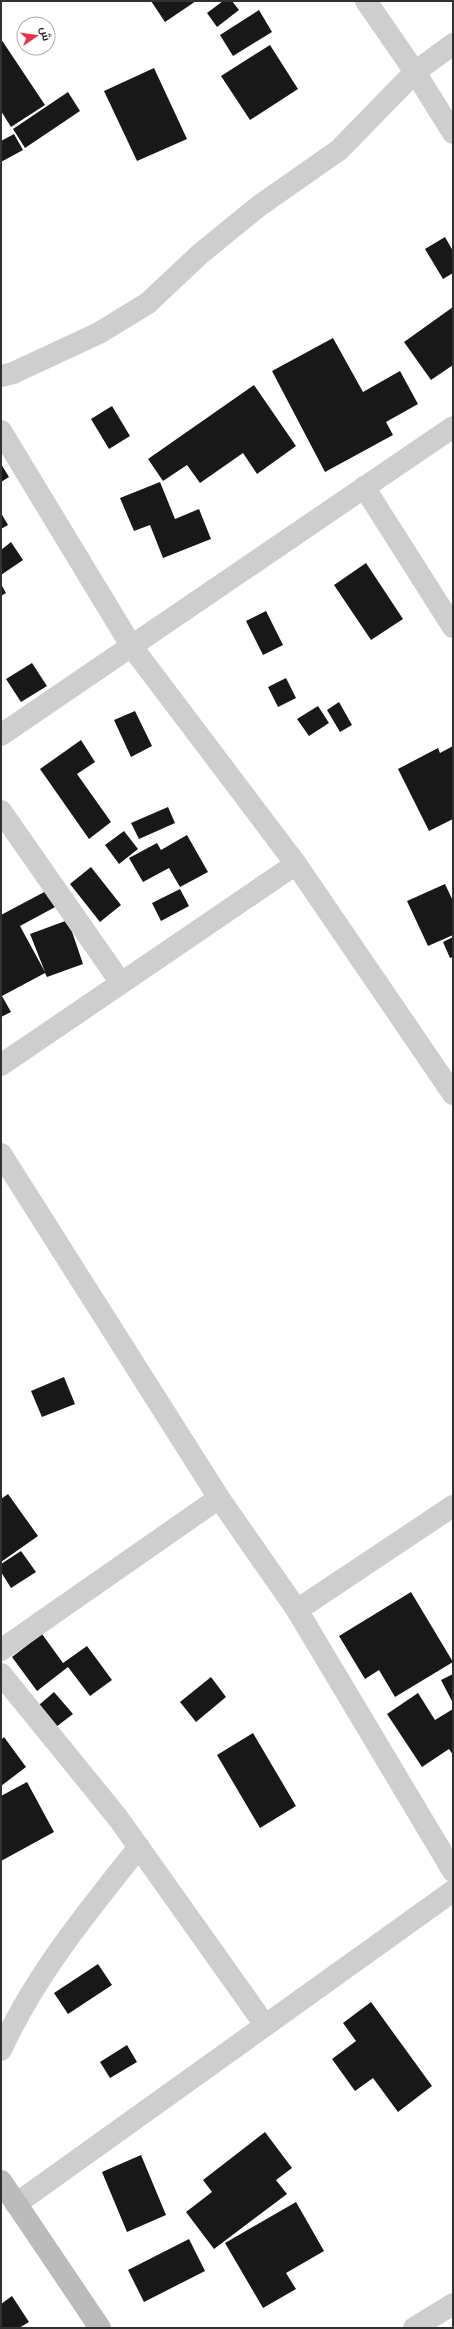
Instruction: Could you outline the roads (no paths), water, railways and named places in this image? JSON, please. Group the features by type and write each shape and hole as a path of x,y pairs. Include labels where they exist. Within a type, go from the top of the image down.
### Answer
{"street":[{"path":"366,1 415,72 453,133"},
{"path":"1,376 13,373 99,333 148,302 200,254 259,206 340,150 415,72 453,44"},
{"path":"1,735 453,427"},
{"path":"1,431 132,647 296,864 453,1094"},
{"path":"364,487 453,626"},
{"path":"1,811 121,983"},
{"path":"1,1065 296,864"},
{"path":"1,1154 219,1498 297,1610 453,1871"},
{"path":"1,1650 219,1498"},
{"path":"297,1610 453,1506"},
{"path":"1,1674 118,1818 265,2025"},
{"path":"1,2050 11,2028 73,1930 139,1847"},
{"path":"16,2204 453,1891"},
{"path":"1,2181 100,2328"},
{"path":"414,2328 453,2304"}]}
